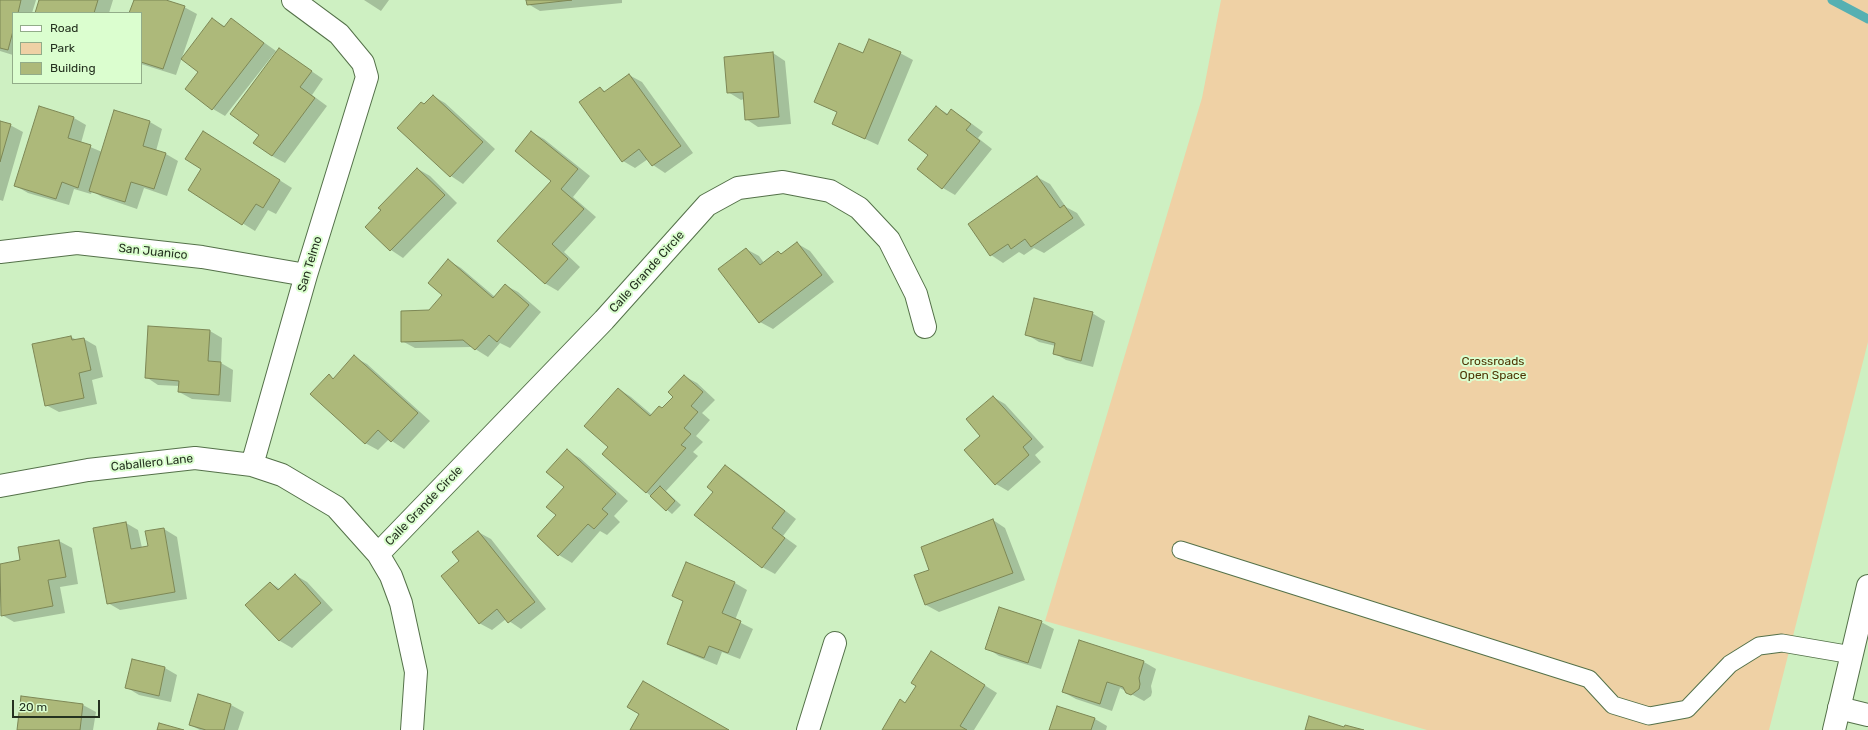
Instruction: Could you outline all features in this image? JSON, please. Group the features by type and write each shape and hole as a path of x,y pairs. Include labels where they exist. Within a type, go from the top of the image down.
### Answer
{"street":[{"name":"San Telmo","path":"252,465 306,275 367,77 363,63 339,34 293,0"},
{"name":"Calle Grande Circle","path":"378,554 604,320 708,205 738,188 783,182 830,191 859,208 889,240 916,294 925,327"},
{"name":"San Juanico","path":"0,252 77,243 202,257 306,275"},
{"name":"Caballero Lane","path":"0,486 88,470 195,458 252,465 282,475 336,507 378,554 391,576 401,603 416,672 412,730"},
{"path":"1834,730 1868,586"},
{"path":"808,730 835,643"},
{"path":"1839,708 1868,715"}],"lane":[{"path":"1181,550 1589,679 1612,704 1649,716 1687,709 1730,664 1759,646 1782,643 1852,655"}],"green space":[{"name":"Crossroads Open Space","path":"1221,0 1868,0 1868,342 1769,730 1427,730 1045,621 1202,98"}],"building":[{"path":"0,0 21,0 18,12 12,12 12,35 8,50 0,48"},
{"path":"39,0 98,0 94,12 35,12"},
{"path":"134,0 166,0 185,6 163,69 142,62 142,12 129,12"},
{"path":"526,0 572,0 527,5"},
{"path":"212,18 224,27 231,18 264,43 212,110 185,89 198,72 181,59"},
{"path":"869,39 901,52 865,139 832,124 837,112 814,102 839,43 863,53"},
{"path":"279,48 312,71 300,87 315,98 272,156 253,143 259,135 230,114"},
{"path":"773,52 779,117 745,120 743,92 727,93 724,57"},
{"path":"629,74 681,146 652,166 639,149 622,162 579,102 600,87 604,92"},
{"path":"433,95 483,142 450,177 397,128 421,102 424,104"},
{"path":"39,106 74,117 68,138 91,145 78,188 62,182 56,199 14,186"},
{"path":"936,106 947,115 951,109 971,124 966,130 980,141 942,189 917,169 928,155 908,140"},
{"path":"114,110 150,121 143,146 166,153 154,189 131,182 125,202 89,191"},
{"path":"0,121 11,124 0,162"},
{"path":"203,131 280,180 263,208 256,204 242,225 188,190 201,169 185,159"},
{"path":"531,131 578,169 561,189 584,209 552,244 568,259 545,284 497,241 551,181 515,151"},
{"path":"417,168 445,195 390,251 365,227 381,210 378,208"},
{"path":"1037,176 1060,208 1064,205 1073,218 1031,247 1025,239 1011,249 1008,244 990,256 968,224"},
{"path":"797,242 822,275 759,323 718,269 746,248 760,265 778,251 781,254"},
{"path":"448,259 493,298 505,284 529,305 497,342 489,335 475,350 463,340 401,342 401,311 429,310 442,295 428,283"},
{"path":"1034,298 1093,312 1081,361 1053,354 1055,343 1025,335"},
{"path":"148,326 210,330 208,361 221,362 219,395 178,392 179,381 145,378"},
{"path":"71,336 72,340 84,338 91,370 79,373 84,398 45,406 32,344"},
{"path":"354,355 418,413 391,442 378,430 365,444 310,394 329,374 333,379"},
{"path":"684,375 703,392 691,406 698,412 684,428 691,434 681,445 686,448 646,493 602,454 608,447 584,426 618,388 650,416 659,406 662,408 673,397 668,392"},
{"path":"993,396 1032,439 1023,447 1029,455 995,485 964,450 980,436 966,419"},
{"path":"567,449 616,494 602,509 608,514 594,529 588,524 558,556 537,536 556,515 546,507 564,487 546,472"},
{"path":"725,465 785,511 772,528 785,538 762,568 694,515 713,492 707,487"},
{"path":"660,486 675,501 666,511 650,496"},
{"path":"993,519 1013,573 925,605 914,575 929,570 921,547"},
{"path":"126,522 131,549 148,546 145,531 164,528 175,592 107,604 93,528"},
{"path":"478,531 535,602 508,623 497,609 479,624 441,576 459,561 452,552"},
{"path":"59,540 66,577 48,580 53,606 1,616 0,564 20,560 18,547"},
{"path":"686,562 735,582 722,613 741,621 728,653 709,646 704,658 667,644 683,601 672,596"},
{"path":"295,574 321,603 279,641 245,605 270,582 278,590"},
{"path":"999,607 1042,621 1028,663 985,649"},
{"path":"1079,640 1144,661 1139,678 1139,689 1131,695 1126,693 1123,687 1107,682 1100,704 1062,692"},
{"path":"931,651 985,685 960,726 967,730 882,730 900,699 905,703 916,686 911,683"},
{"path":"132,659 165,667 159,696 125,688"},
{"path":"643,681 729,730 630,730 639,714 627,707"},
{"path":"198,694 231,704 224,730 206,730 189,725"},
{"path":"21,696 83,704 80,730 17,730"},
{"path":"1057,706 1095,718 1091,730 1049,730"},
{"path":"1309,716 1344,727 1345,725 1364,730 1305,730"},
{"path":"159,723 184,730 157,730"}],"waterway":[{"path":"1832,0 1868,19"}]}
